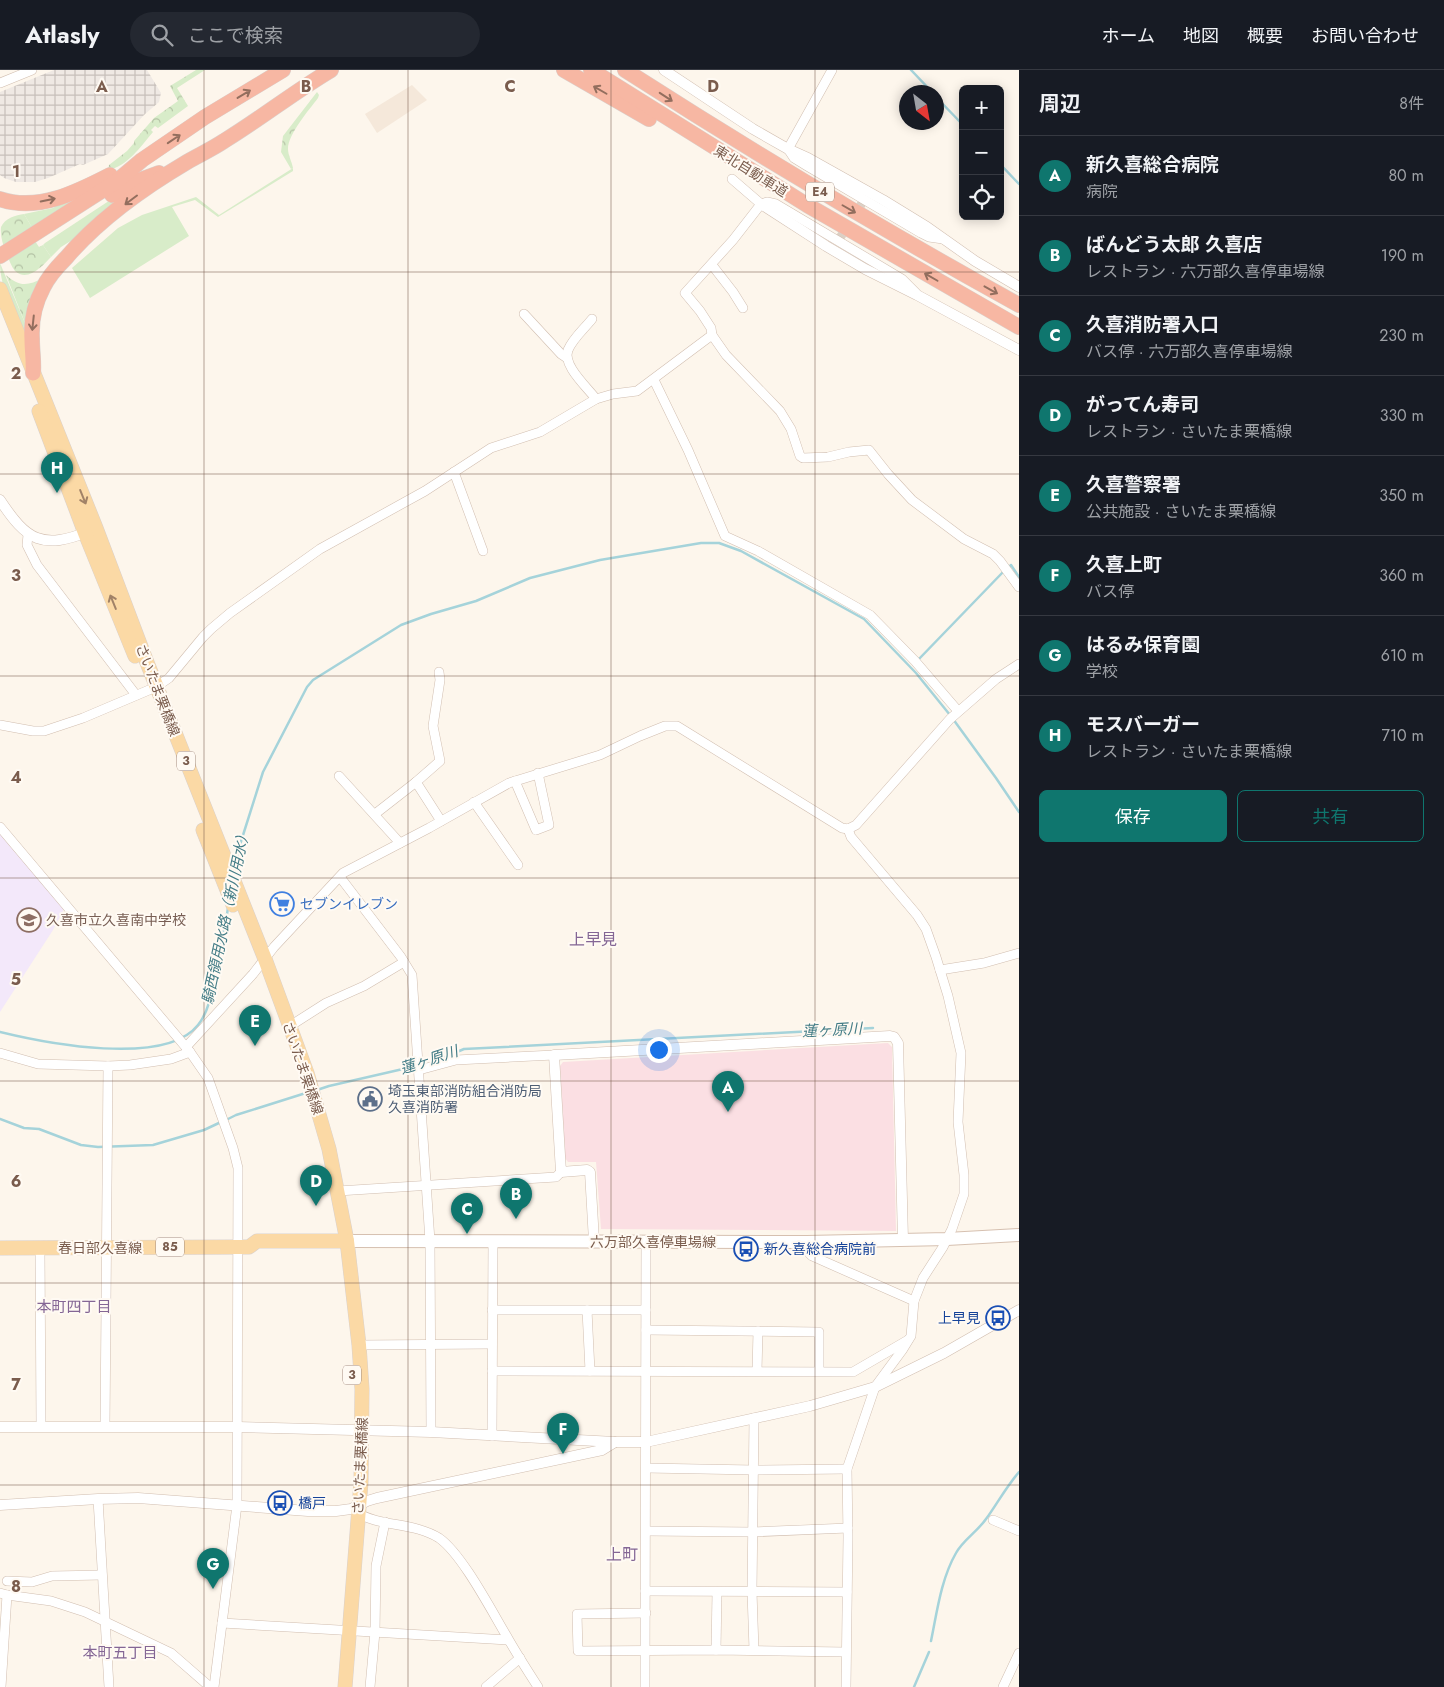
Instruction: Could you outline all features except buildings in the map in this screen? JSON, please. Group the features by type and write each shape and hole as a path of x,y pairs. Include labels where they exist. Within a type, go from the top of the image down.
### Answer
{"highway":[{"path":"0,265 117,181 142,160 205,118 283,70"},
{"path":"278,104 310,70"},
{"path":"33,373 33,319 37,300 50,276 73,249 104,219 140,193 223,142 331,70"},
{"path":"564,70 689,143 751,171"},
{"name":"東北自動車道","path":"591,70 751,171 888,253 1019,327"},
{"name":"東北自動車道","path":"625,70 717,130 797,178 898,238 1019,305"},
{"path":"0,199 21,203 53,199 88,187 142,160"},
{"path":"0,256 41,236 132,183 186,163"}],"main road":[{"name":"さいたま栗橋線","path":"0,289 91,530 147,690 261,963 290,1026 315,1099 338,1191 358,1431"},
{"name":"さいたま栗橋線","path":"0,314 91,530"},
{"name":"さいたま栗橋線","path":"261,963 306,1101 343,1241 359,1345 356,1509 345,1630 337,1687"},
{"name":"六万部久喜停車場線","path":"343,1241 807,1242 946,1239 1019,1235"},
{"name":"春日部久喜線","path":"0,1248 249,1247 256,1241 343,1241"},
{"name":"さいたま栗橋線","path":"345,1630 345,1687"}],"street":[{"path":"0,83 32,70"},
{"path":"664,70 753,130 883,200 975,261 1019,287"},
{"path":"788,149 832,70"},
{"path":"732,179 761,204 826,246 1019,350"},
{"path":"761,204 712,265 685,293 700,310 711,328 712,335 726,355 780,411 791,430 800,456 803,458 828,457 869,450 912,500 964,539 992,554 1000,561 1019,587"},
{"path":"712,265 744,308"},
{"path":"524,314 567,358"},
{"path":"592,319 572,344 567,358 571,368 596,399"},
{"path":"0,725 44,731 83,718 147,690 169,678 211,629 320,549 401,505 491,448 540,432 596,399 612,394 634,392 654,380 712,335"},
{"path":"654,380 688,450 725,536 758,551 870,615 915,661 954,715"},
{"path":"454,472 484,550"},
{"path":"0,500 4,513 28,535 54,541 91,530"},
{"path":"28,535 27,545 37,565 147,690"},
{"path":"0,1053 38,1064 108,1066 170,1059 188,1049 261,963 340,876 515,781 600,755 665,726 677,726 842,828 848,829 856,825 954,715 996,679 1019,664"},
{"path":"375,814 440,761 433,726 440,680 439,672"},
{"path":"515,781 536,830 549,825 538,773"},
{"path":"339,776 400,843"},
{"path":"416,782 441,821"},
{"path":"474,802 518,865"},
{"path":"0,826 188,1049 208,1078 234,1148 238,1168 239,1247 237,1504 212,1687"},
{"path":"846,1687 847,1469 875,1387 904,1349 910,1336 914,1301 923,1278 952,1229 964,1194 964,1175 958,1122 962,1053 940,970 926,929 917,915 851,837 848,829"},
{"path":"340,876 412,975 430,1241 430,1432"},
{"path":"940,970 984,963 1019,954"},
{"path":"290,1026 326,1003 364,986 404,962"},
{"path":"419,1067 456,1060 894,1037 898,1043 903,1240"},
{"path":"338,1191 556,1177 560,1172 554,1055"},
{"path":"105,1427 108,1066"},
{"path":"560,1172 587,1170 590,1172 594,1241"},
{"path":"492,1436 493,1241"},
{"path":"645,1687 646,1242"},
{"path":"807,1242 809,1253 812,1256 914,1301"},
{"path":"40,1248 41,1427"},
{"path":"492,1310 646,1310"},
{"path":"587,1310 590,1371"},
{"path":"0,1426 238,1427 430,1432 646,1442 819,1404 875,1387 944,1353 1019,1310"},
{"path":"646,1330 819,1332 819,1371"},
{"path":"757,1371 758,1331"},
{"path":"492,1371 853,1372 908,1340"},
{"path":"359,1345 492,1344"},
{"path":"754,1418 752,1592 754,1650"},
{"path":"0,1505 138,1498 237,1504 308,1511 356,1509 378,1498 602,1450 615,1442"},
{"path":"646,1468 847,1469"},
{"path":"98,1499 109,1687"},
{"path":"356,1509 364,1518 407,1526 431,1534 451,1549 479,1590 538,1687"},
{"path":"993,1520 1019,1531"},
{"path":"377,1687 370,1687 375,1632 376,1566 385,1522"},
{"path":"646,1531 753,1532 848,1528"},
{"path":"7,1581 32,1582 52,1576 102,1575"},
{"path":"645,1591 847,1592"},
{"path":"716,1650 717,1592"},
{"path":"1,1687 4,1594 52,1601 86,1612 171,1653 212,1687"},
{"path":"646,1613 577,1614 578,1651 754,1650 846,1652"},
{"path":"222,1623 508,1640"},
{"path":"1003,1687 1019,1652"},
{"path":"486,1687 520,1658"}],"shaded area":[{"path":"54,70 147,70 161,93 159,102 144,115 108,154 35,182 16,182 4,178 0,175 0,92"},
{"path":"412,85 427,100 377,133 365,114"},
{"name":"久喜市立久喜南中学校","path":"0,833 64,909 53,930 0,1012"},
{"path":"888,1043 892,1047 896,1231 601,1229 596,1162 568,1162 565,1158 560,1066 563,1062"}],"green space":[{"path":"196,70 205,70 177,88 188,106 158,128 155,126 151,130 153,132 133,155 121,165 108,170 109,165 127,151 154,118 178,101 170,86"},
{"path":"317,92 318,98 291,136 288,151 293,168 291,169 281,152 283,136"},
{"path":"293,168 293,171 218,217 195,200 172,207 189,236 90,298 72,268 118,228 142,215 196,197 219,215"},
{"path":"97,185 33,229 24,214 53,208"},
{"path":"132,188 77,237 61,247 51,257 43,245 45,243 124,191"},
{"path":"24,214 33,229 29,232 39,247 43,245 51,257 35,272 25,275 15,271 12,267 1,237 1,227 8,219"},
{"path":"0,263 27,328 27,341 5,293"},
{"path":"6,275 15,282 24,284 33,283 43,278 27,328"}],"waterway":[{"path":"911,70 925,85"},
{"path":"944,105 959,121"},
{"path":"1004,168 1019,184"},
{"name":"騎西領用水路（新川用水）","path":"235,868 238,851 263,772 307,687 313,680 401,625 476,601 530,578 600,560 701,543 719,543 741,551 864,619 916,673 950,715"},
{"path":"1009,567 1011,565 1019,577"},
{"path":"918,660 1004,571"},
{"name":"騎西領用水路（新川用水）","path":"953,719 1019,812"},
{"name":"騎西領用水路（新川用水）","path":"0,1032 74,1046 133,1049 159,1045 182,1038 198,1025 209,1004 228,908"},
{"name":"蓮ヶ原川","path":"431,1063 464,1049 873,1028"},
{"name":"蓮ヶ原川","path":"317,1090 416,1066"},
{"name":"蓮ヶ原川","path":"226,1120 236,1115 309,1092"},
{"name":"蓮ヶ原川","path":"0,1119 24,1128 39,1129 81,1145 98,1147 153,1145 204,1130 221,1122"},
{"name":"騎西領用水路（新川用水）","path":"931,1641 943,1585 956,1553 962,1544 982,1524 1019,1472"},
{"name":"騎西領用水路（新川用水）","path":"914,1687 929,1652"}],"tunnel":[{"path":"838,241 864,200"}],"place":[{"name":"モスバーガー","path":"57,493"},
{"name":"セブンイレブン","path":"282,904"},
{"name":"久喜市立久喜南中学校","path":"29,920"},
{"name":"久喜警察署","path":"255,1046"},
{"name":"埼玉東部消防組合消防局 久喜消防署","path":"370,1099"},
{"name":"新久喜総合病院","path":"728,1112"},
{"name":"がってん寿司","path":"316,1206"},
{"name":"ばんどう太郎 久喜店","path":"516,1219"},
{"name":"久喜消防署入口","path":"467,1234"},
{"name":"新久喜総合病院前","path":"746,1249"},
{"name":"上早見","path":"998,1318"},
{"name":"久喜上町","path":"563,1454"},
{"name":"橋戸","path":"280,1503"},
{"name":"はるみ保育園","path":"213,1589"}],"district":[{"name":"上早見","path":"593,939"},
{"name":"本町四丁目","path":"74,1307"},
{"name":"上町","path":"622,1554"},
{"name":"本町五丁目","path":"120,1653"}]}
